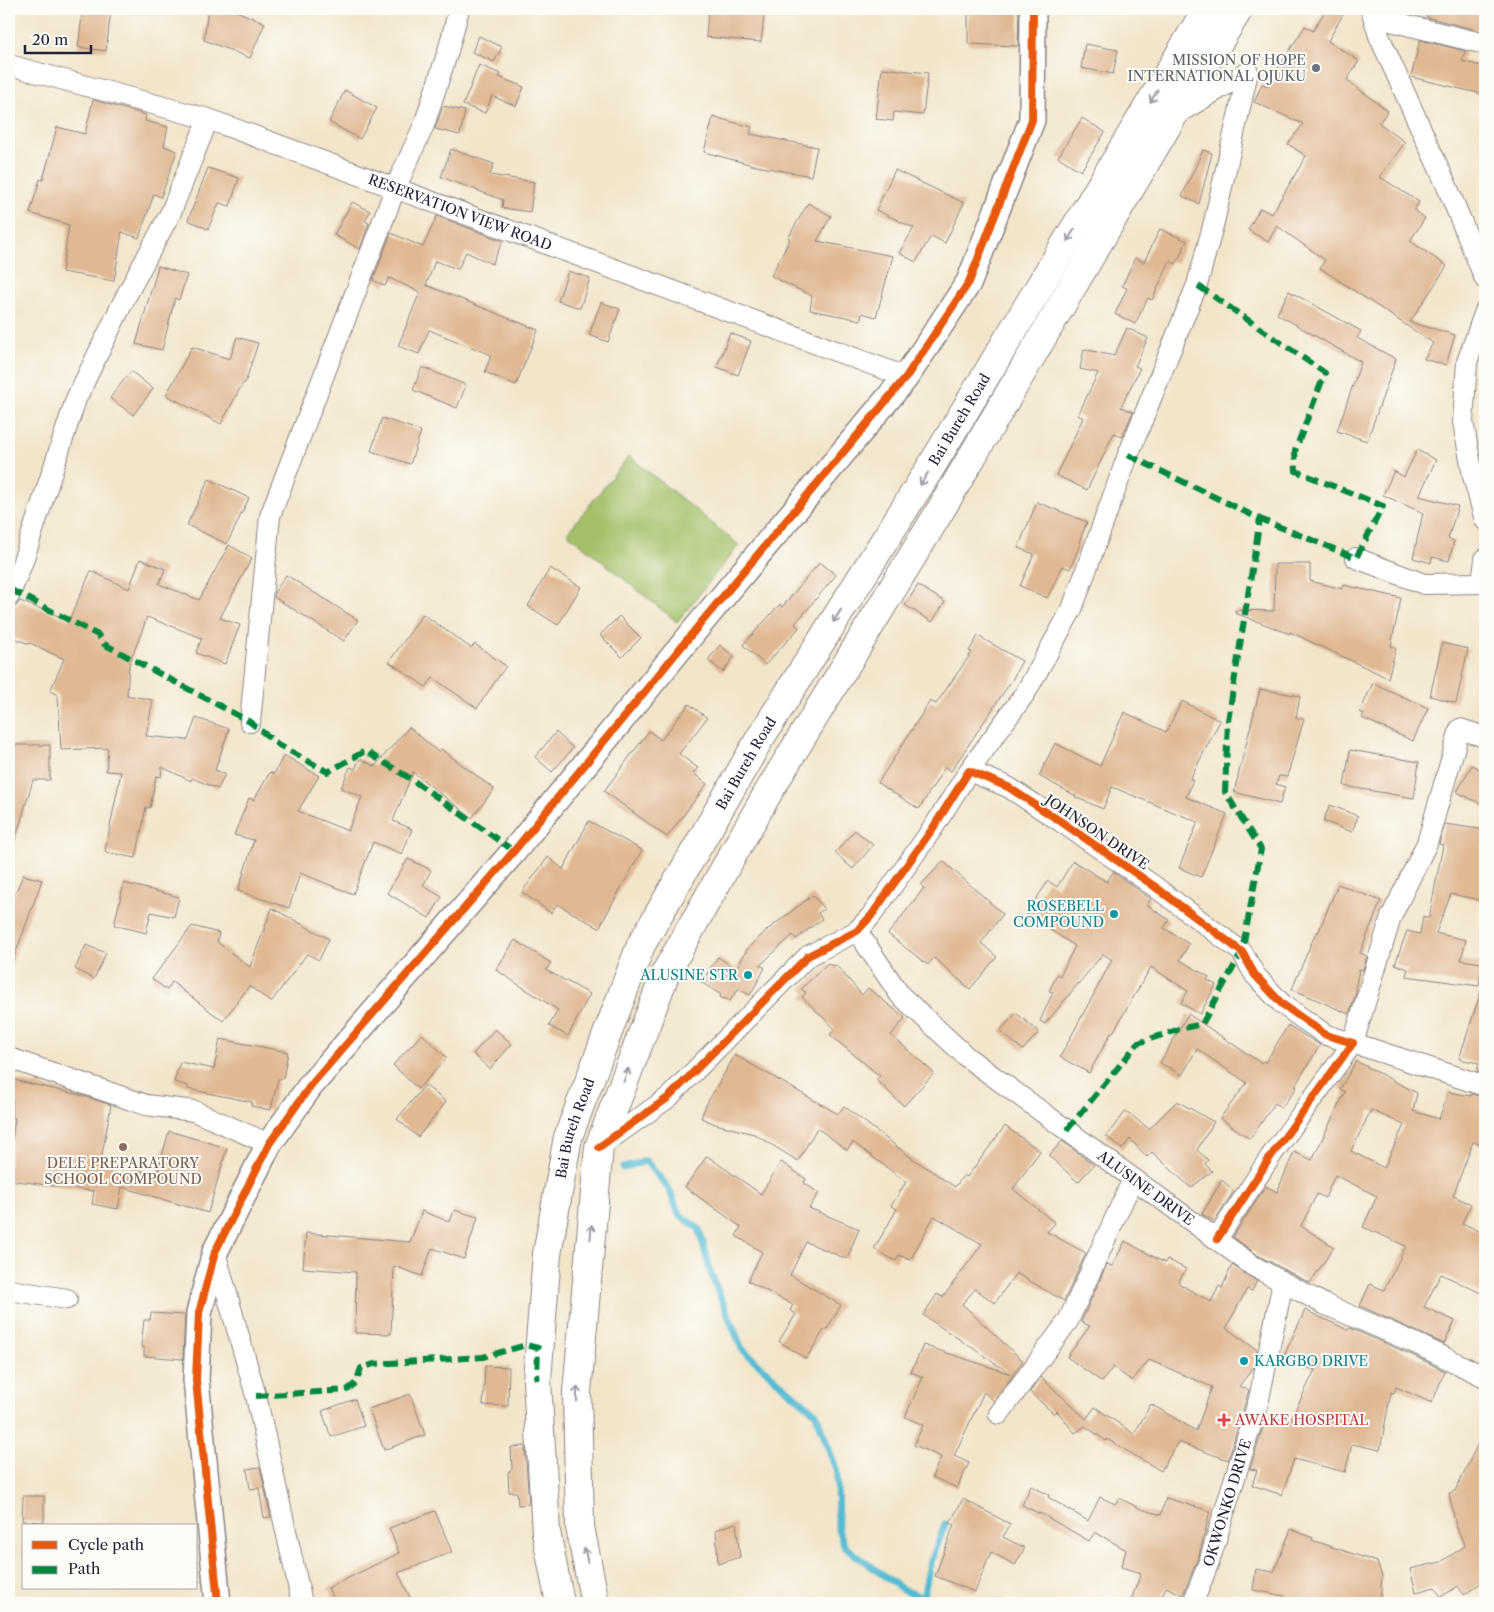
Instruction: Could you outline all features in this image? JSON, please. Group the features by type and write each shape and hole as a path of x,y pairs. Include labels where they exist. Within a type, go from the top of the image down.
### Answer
{"highway":[{"name":"Bai Bureh Road","path":"560,1603 546,1532 537,1380 547,1254 568,1137 641,945 759,740 929,470 1207,9"},
{"name":"Bai Bureh Road","path":"595,1603 580,1527 577,1392 599,1147 666,972 769,791 945,502 1173,116 1239,9"}],"street":[{"path":"250,722 270,516 395,189 424,125 448,51 459,9"},
{"path":"218,1603 196,1380 199,1312 215,1252 269,1144 311,1085 514,851 906,377 969,282 1032,120 1033,9"},
{"path":"1373,13 1485,44"},
{"path":"1373,13 1379,36 1446,184 1485,279"},
{"name":"RESERVATION VIEW ROAD","path":"9,65 208,119 906,377"},
{"path":"599,1147 669,1097 808,956 857,931 871,916 933,828 969,771 1026,692 1072,609 1128,455 1197,285 1214,222 1248,72 1173,116"},
{"path":"9,596 22,564 76,399 126,296 171,212 208,119"},
{"path":"1485,311 1466,362 1463,422 1473,476 1485,520"},
{"path":"1356,558 1424,584 1482,583 1485,559"},
{"path":"1217,1239 1271,1156 1353,1044 1391,917 1427,843 1460,729 1485,737"},
{"name":"JOHNSON DRIVE","path":"969,771 1008,787 1060,820 1146,881 1242,952 1255,975 1282,1004 1326,1035 1485,1086"},
{"name":"ALUSINE DRIVE","path":"857,931 900,995 968,1058 1253,1266 1324,1304 1485,1377"},
{"path":"9,1058 146,1105 194,1111 269,1144"},
{"path":"999,1414 1068,1321 1133,1179"},
{"path":"215,1252 256,1396 302,1603"},
{"name":"OKWONKO DRIVE","path":"1193,1603 1210,1559 1259,1399 1283,1282"},
{"path":"9,1290 67,1299"}],"green space":[{"path":"629,456 739,545 677,622 567,533"}],"building":[{"path":"83,9 111,9 106,51 78,47"},
{"path":"208,9 231,9 265,23 250,58 204,40"},
{"path":"716,9 765,9 761,42 706,37 708,12 716,13"},
{"path":"968,9 1019,9 1018,46 968,44"},
{"path":"1326,9 1346,9 1328,41 1359,61 1347,80 1388,111 1379,123 1405,142 1380,177 1419,202 1414,210 1425,218 1410,241 1447,266 1410,322 1455,335 1446,365 1424,359 1433,343 1320,268 1325,260 1277,226 1268,242 1248,230 1260,208 1272,214 1306,156 1288,144 1303,124 1254,102 1262,84 1267,86 1305,26 1313,31"},
{"path":"1428,9 1485,9 1485,32 1426,17"},
{"path":"479,36 502,47 494,62 472,52"},
{"path":"1420,40 1465,51 1462,61 1485,67 1482,94 1411,77"},
{"path":"1085,44 1118,50 1113,74 1081,68"},
{"path":"479,65 501,74 499,77 524,87 516,106 492,96 485,113 463,105"},
{"path":"882,68 928,73 923,115 894,112 893,121 876,119"},
{"path":"345,90 377,108 360,139 329,122"},
{"path":"93,100 146,115 145,121 168,127 164,146 177,151 161,197 154,194 139,238 122,232 114,281 62,272 69,225 30,213 40,179 43,180 57,127 85,134"},
{"path":"443,106 465,111 460,135 435,129"},
{"path":"713,117 752,127 750,134 817,147 811,176 756,166 704,152"},
{"path":"1082,118 1105,132 1081,171 1058,157"},
{"path":"451,149 494,164 490,175 534,182 530,212 502,208 503,200 441,177"},
{"path":"1203,150 1212,153 1199,204 1182,196"},
{"path":"208,168 239,178 230,206 219,203 208,229 188,220"},
{"path":"895,170 964,203 945,243 931,236 916,262 899,253 914,228 876,210"},
{"path":"352,202 370,211 365,221 369,223 360,249 334,235"},
{"path":"808,203 831,216 817,241 893,256 876,317 862,313 861,320 810,310 812,296 771,276 790,239 788,238"},
{"path":"437,216 503,241 492,264 466,252 458,269 435,261 426,285 538,330 516,385 485,372 491,355 429,330 419,354 398,346 420,292 389,278 385,286 373,280 391,233 423,247"},
{"path":"1160,229 1187,241 1176,264 1170,261 1152,300 1148,298 1135,324 1115,314 1127,288 1122,286 1135,258 1144,262"},
{"path":"158,266 187,275 179,300 175,298 162,350 136,344"},
{"path":"568,271 590,278 580,308 558,301"},
{"path":"1289,291 1361,331 1357,338 1396,359 1367,441 1337,431 1361,362 1277,314"},
{"path":"601,302 620,309 608,342 589,335"},
{"path":"1127,328 1148,338 1135,366 1140,368 1121,407 1133,412 1122,437 1114,433 1087,490 1056,475 1083,418 1078,415 1098,373 1080,369 1084,349 1114,356"},
{"path":"730,333 751,341 738,375 717,367"},
{"path":"237,337 258,343 245,383 243,383 221,424 166,395 192,347 230,359"},
{"path":"422,367 466,385 457,408 413,390"},
{"path":"131,371 153,389 133,415 110,398"},
{"path":"382,418 421,431 410,464 371,451"},
{"path":"1417,450 1436,460 1419,496 1458,506 1448,539 1454,541 1449,561 1432,557 1431,563 1413,558 1423,513 1383,495 1394,471 1404,477"},
{"path":"209,479 249,498 227,544 187,525"},
{"path":"1037,502 1087,522 1079,542 1081,543 1070,569 1063,566 1047,598 1020,586 1034,554 1018,548"},
{"path":"229,545 252,558 220,618 240,625 225,664 196,653 202,638 147,617 129,665 127,695 153,700 146,736 188,740 196,718 229,729 215,770 225,774 218,789 192,778 191,781 162,767 161,777 156,776 150,808 146,807 136,858 105,852 121,772 106,771 108,748 61,750 58,695 50,691 64,659 30,643 9,636 9,608 16,606 20,601 69,620 91,571 129,589 140,559 165,569 159,584 199,600"},
{"path":"820,562 836,575 795,624 799,628 765,665 743,645 780,604 782,607"},
{"path":"1275,564 1310,564 1310,581 1343,589 1344,585 1401,598 1391,646 1396,648 1388,678 1290,632 1290,634 1235,613 1235,610 1274,611"},
{"path":"550,568 581,587 558,625 528,606"},
{"path":"286,575 358,620 344,641 274,597 274,593"},
{"path":"918,585 945,602 932,622 905,605"},
{"path":"423,614 471,648 475,644 506,666 477,708 433,678 426,687 389,662"},
{"path":"619,616 641,638 622,657 600,635"},
{"path":"978,636 1022,661 1012,680 951,771 945,767 919,809 878,783 930,701 936,704 972,652 969,651"},
{"path":"1442,643 1468,649 1456,703 1430,696"},
{"path":"720,645 734,657 723,672 708,660"},
{"path":"1373,683 1428,708 1413,741 1362,718 1364,714 1360,712"},
{"path":"1260,689 1300,696 1296,718 1304,719 1287,777 1279,776 1276,784 1285,787 1280,804 1234,792"},
{"path":"1182,701 1220,721 1190,779 1193,780 1186,797 1227,814 1201,877 1179,868 1198,822 1112,787 1103,809 1075,797 1039,776 1055,743 1100,766 1124,712 1166,732"},
{"path":"689,704 707,718 679,754 698,768 693,773 707,784 667,837 604,791 649,731 661,740"},
{"path":"409,727 438,752 441,749 494,789 472,818 413,772 393,821 412,829 402,854 373,842 353,894 300,873 289,908 238,891 254,840 234,835 249,798 254,800 270,772 274,774 284,755 319,776 298,811 348,831 362,797 341,788 350,767 355,769 360,759 375,766"},
{"path":"556,732 573,748 552,772 535,757"},
{"path":"9,745 50,745 50,780 33,780 14,844 9,844"},
{"path":"1350,750 1419,762 1414,798 1344,786"},
{"path":"1472,765 1485,772 1485,806 1457,792"},
{"path":"1330,805 1358,816 1352,832 1323,821"},
{"path":"589,821 642,850 599,928 557,904 551,913 522,892 548,857 563,869"},
{"path":"1445,824 1485,830 1485,901 1451,894 1436,933 1466,940 1461,960 1482,963 1479,986 1406,976 1408,969 1395,964 1407,931 1420,934 1423,916 1429,918 1443,845 1439,844"},
{"path":"855,830 873,845 853,869 835,853"},
{"path":"408,859 431,870 423,886 442,897 429,918 387,893"},
{"path":"943,861 1003,914 981,943 997,957 970,989 934,958 928,965 888,934 924,888 921,885"},
{"path":"1073,861 1107,882 1113,872 1151,899 1147,905 1169,920 1164,928 1189,944 1180,960 1209,977 1207,980 1216,985 1200,1014 1181,1003 1188,991 1151,967 1089,1073 1060,1057 1112,960 1103,954 1045,1024 1040,1021 1053,992 1049,991 1057,974 1060,976 1075,946 1026,914 1048,881 1057,887"},
{"path":"23,875 42,880 11,966 9,965 9,908"},
{"path":"124,883 179,897 174,917 151,912 146,933 114,925"},
{"path":"1338,884 1381,901 1360,953 1367,956 1363,970 1359,969 1355,990 1357,990 1349,1014 1292,989"},
{"path":"813,895 824,909 818,913 822,919 796,939 793,935 760,965 765,968 750,995 738,989 730,1001 723,999 720,997 721,995 701,982 718,957 736,969 748,948 767,930"},
{"path":"272,908 329,939 319,960 307,954 271,1002 249,986 223,1021 172,982 167,990 152,979 192,926 219,933 217,942 250,967"},
{"path":"515,940 551,963 546,970 590,994 568,1036 549,1026 558,1010 496,970"},
{"path":"86,945 106,953 94,979 75,969"},
{"path":"828,963 832,966 836,965 862,995 868,988 905,1018 891,1035 934,1073 904,1106 876,1080 880,1076 830,1035 835,1029 802,997 806,992 801,989"},
{"path":"1482,988 1485,989 1485,1074 1477,1071 1479,1063 1459,1059"},
{"path":"1016,1013 1039,1032 1023,1050 1000,1031"},
{"path":"1188,1014 1261,1063 1263,1061 1265,1063 1288,1025 1320,1045 1295,1086 1297,1087 1281,1108 1275,1103 1250,1139 1220,1118 1247,1083 1197,1049 1182,1075 1160,1063"},
{"path":"495,1029 512,1044 490,1069 473,1054"},
{"path":"422,1034 447,1058 418,1089 393,1065"},
{"path":"220,1039 288,1052 283,1079 278,1079 271,1110 251,1106 252,1102 188,1089 188,1086 174,1082 180,1062 214,1069"},
{"path":"735,1055 838,1114 844,1106 909,1156 955,1187 964,1175 967,1177 1005,1126 1040,1151 1013,1189 1055,1223 1047,1232 1086,1253 1064,1301 1016,1273 995,1303 975,1289 962,1304 1023,1361 994,1401 984,1392 954,1456 969,1463 957,1488 932,1477 941,1457 914,1445 923,1425 905,1417 923,1377 911,1372 923,1345 1011,1374 923,1315 937,1294 943,1297 982,1244 934,1216 910,1260 899,1255 896,1261 874,1249 897,1209 891,1206 906,1182 853,1142 847,1150 817,1128 798,1161 754,1134 715,1124 701,1118 706,1105"},
{"path":"1356,1061 1417,1093 1413,1111 1439,1119 1448,1092 1471,1096 1471,1094 1485,1098 1485,1128 1481,1145 1473,1142 1453,1196 1471,1204 1462,1223 1485,1234 1485,1295 1441,1274 1424,1307 1455,1321 1444,1344 1360,1306 1370,1284 1384,1290 1406,1246 1363,1227 1377,1196 1335,1175 1325,1198 1317,1194 1301,1226 1334,1247 1310,1283 1259,1256 1233,1237 1266,1186 1277,1192 1294,1152 1312,1160 1345,1092 1340,1089","holes":["1371,1110 1404,1125 1384,1168 1351,1151"]},
{"path":"9,1079 84,1096 111,1105 101,1160 112,1162 112,1165 157,1174 169,1131 227,1148 208,1213 122,1187 118,1209 92,1204 94,1191 9,1180 15,1118 11,1117 13,1101 9,1100"},
{"path":"425,1085 446,1102 418,1137 397,1119"},
{"path":"1177,1101 1214,1122 1197,1150 1208,1160 1205,1164 1212,1171 1191,1188 1152,1152 1147,1157 1130,1139 1122,1149 1106,1136 1126,1111 1149,1129"},
{"path":"1062,1141 1094,1165 1078,1182 1049,1156"},
{"path":"707,1156 761,1194 781,1162 806,1179 804,1183 819,1193 809,1208 859,1229 847,1259 806,1242 790,1275 841,1305 826,1331 824,1330 806,1359 779,1341 796,1314 790,1310 793,1305 748,1281 762,1252 736,1236 741,1227 685,1187"},
{"path":"1222,1180 1234,1191 1214,1221 1202,1214"},
{"path":"454,1210 478,1217 464,1259 432,1248 422,1276 394,1266 391,1334 355,1333 356,1272 303,1268 306,1233 410,1242 422,1211 450,1222"},
{"path":"1125,1241 1165,1263 1167,1259 1186,1269 1178,1283 1211,1302 1219,1286 1222,1288 1232,1265 1257,1281 1252,1291 1247,1289 1226,1328 1257,1350 1254,1367 1239,1386 1249,1390 1228,1460 1178,1442 1161,1471 1107,1439 1106,1441 1085,1426 1075,1433 1057,1411 1054,1414 1030,1392 1041,1377 1086,1419 1095,1407 1134,1434 1151,1404 1196,1431 1212,1387 1149,1360 1132,1381 1113,1367 1102,1382 1067,1357 1090,1326 1081,1322 1107,1264 1112,1266"},
{"path":"1305,1310 1348,1330 1350,1328 1410,1354 1445,1371 1432,1403 1396,1387 1394,1393 1391,1392 1380,1450 1352,1444 1345,1472 1294,1459 1282,1495 1252,1485 1257,1470 1250,1469 1266,1418 1290,1421 1315,1370 1284,1356"},
{"path":"151,1313 185,1315 183,1359 144,1356 144,1347 141,1347 144,1320 150,1320"},
{"path":"485,1366 509,1367 508,1406 483,1405"},
{"path":"410,1394 425,1435 384,1450 369,1409"},
{"path":"355,1399 364,1426 331,1437 322,1411"},
{"path":"1485,1429 1485,1580 1464,1595 1458,1586 1441,1597 1435,1587 1416,1592 1410,1569 1441,1562 1465,1546 1456,1526 1449,1493 1455,1491"},
{"path":"525,1446 529,1504 518,1505 517,1492 509,1492 508,1472 512,1469 511,1447"},
{"path":"260,1467 271,1517 264,1518 259,1488 250,1489 247,1469"},
{"path":"1031,1486 1049,1495 1048,1497 1088,1521 1100,1497 1115,1504 1119,1498 1141,1509 1161,1515 1166,1498 1210,1511 1199,1555 1183,1595 1166,1587 1159,1603 1130,1603 1141,1573 1121,1567 1126,1550 1095,1532 1089,1541 1022,1505"},
{"path":"23,1496 44,1496 44,1522 22,1521"},
{"path":"963,1499 1010,1524 1003,1537 1025,1548 1015,1565 991,1552 975,1592 935,1576 954,1525 950,1523"},
{"path":"435,1511 452,1552 398,1573 410,1597 397,1603 336,1603 328,1588 399,1553 389,1528"},
{"path":"736,1523 740,1557 718,1564 716,1530"},
{"path":"1291,1529 1313,1538 1312,1540 1377,1562 1382,1576 1380,1603 1284,1603 1285,1596 1253,1590 1256,1569 1274,1572"}],"waterway":[{"path":"623,1168 646,1161 669,1189 679,1214 699,1229 711,1274 742,1349 816,1413 837,1472 838,1529 845,1547 902,1589 923,1598 1003,1603"},
{"path":"923,1598 929,1568 945,1524"}],"marked path":[{"path":"1128,455 1260,519 1356,558 1383,506 1296,471 1295,451 1325,373 1197,285"},
{"path":"1067,1130 1138,1043 1202,1024 1242,952 1261,849 1225,792 1228,721 1260,519"},
{"path":"11,590 98,635 104,644 250,722 279,745 328,772 365,751 411,779 514,851"},
{"path":"256,1396 347,1390 356,1383 361,1368 374,1364 483,1357 526,1345 538,1348 537,1380"}],"cycle path":[{"path":"218,1603 196,1380 199,1313 215,1252 269,1144 311,1085 514,851 906,377 969,282 1032,120 1033,9"},
{"path":"599,1147 669,1097 808,956 857,931 871,916 933,828 969,771 1008,787 1154,886 1242,952 1255,975 1282,1004 1326,1035 1353,1043 1271,1156 1217,1239"}],"place":[{"name":"MISSION OF HOPE INTERNATIONAL OJUKU","path":"1316,68"},
{"name":"ROSEBELL COMPOUND","path":"1114,914"},
{"name":"ALUSINE STR","path":"748,975"},
{"name":"DELE PREPARATORY SCHOOL COMPOUND","path":"123,1147"},
{"name":"KARGBO DRIVE","path":"1244,1361"},
{"name":"AWAKE HOSPITAL","path":"1224,1420"}]}
